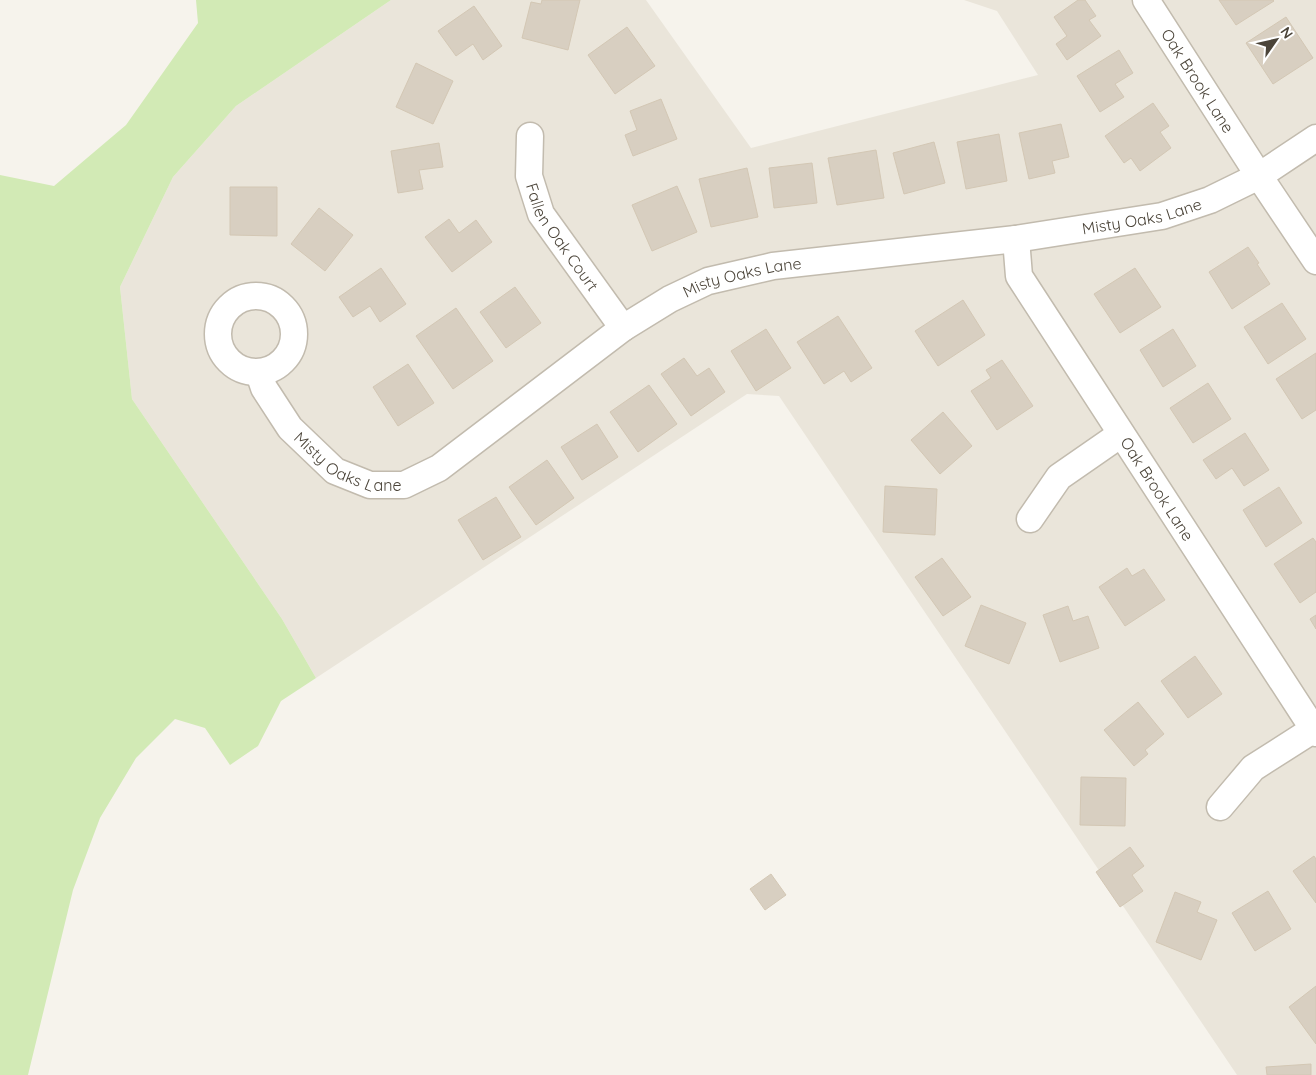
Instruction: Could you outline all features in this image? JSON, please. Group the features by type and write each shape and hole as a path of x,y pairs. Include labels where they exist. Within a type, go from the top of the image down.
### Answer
{"street":[{"name":"Oak Brook Lane","path":"1146,0 1316,261"},
{"name":"Fallen Oak Court","path":"530,136 529,176 541,214 623,328"},
{"name":"Misty Oaks Lane","path":"260,373 264,388 290,428 335,472 370,486 404,484 439,468 623,328 670,299 708,281 773,266 1016,238 1162,216 1210,200 1259,176 1316,138"},
{"name":"Oak Brook Lane","path":"1016,238 1019,276 1315,731"},
{"path":"1030,519 1059,477 1122,434"},
{"path":"1220,807 1253,768 1315,731"}],"shaded area":[{"path":"391,0 646,0 751,148 1038,75 997,11 964,0 1316,0 1316,1075 1237,1075 779,396 747,394 316,678 282,619 132,399 120,287 173,177 236,106"}],"green space":[{"path":"196,0 391,0 236,106 173,177 120,287 132,399 282,619 316,678 281,701 258,746 230,765 205,728 175,719 136,758 100,818 73,890 28,1075 0,1075 0,175 54,186 126,125 198,23"}],"building":[{"path":"542,0 580,0 568,50 522,38 531,2 541,4"},
{"path":"1078,0 1085,0 1096,16 1089,20 1101,36 1067,60 1056,44 1067,36 1054,17"},
{"path":"1219,0 1273,0 1274,1 1236,25"},
{"path":"474,6 502,46 483,60 473,44 456,56 438,31"},
{"path":"1286,17 1313,58 1273,84 1246,43"},
{"path":"627,27 655,66 615,94 588,55"},
{"path":"1119,50 1133,73 1115,84 1124,97 1100,112 1077,76"},
{"path":"416,63 453,81 433,124 396,107"},
{"path":"661,99 677,139 633,156 625,135 637,130 630,111"},
{"path":"1153,103 1169,126 1160,132 1171,148 1140,171 1131,158 1124,163 1105,136"},
{"path":"1061,124 1069,157 1052,161 1055,173 1029,179 1019,133"},
{"path":"999,134 1007,181 966,189 957,142"},
{"path":"934,142 945,183 904,194 893,153"},
{"path":"439,143 443,167 419,170 423,189 398,193 391,151"},
{"path":"876,150 884,198 837,205 828,158"},
{"path":"812,163 817,203 774,208 769,168"},
{"path":"747,168 758,217 711,227 699,179"},
{"path":"677,186 697,232 652,251 632,205"},
{"path":"230,187 277,187 277,236 230,235"},
{"path":"319,208 353,235 325,271 291,244"},
{"path":"449,219 459,233 476,220 492,242 452,272 425,237"},
{"path":"1248,247 1270,284 1232,309 1209,272"},
{"path":"381,268 406,304 380,322 370,306 353,317 339,297"},
{"path":"1135,268 1161,307 1120,333 1094,294"},
{"path":"515,287 541,323 506,348 480,312"},
{"path":"963,300 985,335 938,366 915,331"},
{"path":"1282,303 1306,339 1268,364 1244,327"},
{"path":"456,308 493,361 453,389 416,336"},
{"path":"838,316 872,368 851,382 844,371 824,384 797,342"},
{"path":"766,329 791,368 756,391 731,351"},
{"path":"1173,329 1196,366 1163,387 1140,350"},
{"path":"1316,353 1316,410 1302,419 1276,379"},
{"path":"684,358 697,376 709,368 725,392 691,416 661,374"},
{"path":"1002,360 1033,406 997,430 971,391 991,378 986,370"},
{"path":"408,364 434,403 398,426 373,387"},
{"path":"1208,383 1231,419 1193,443 1170,408"},
{"path":"649,385 677,424 638,452 610,412"},
{"path":"943,412 972,446 940,474 911,440"},
{"path":"597,424 618,457 582,480 561,447"},
{"path":"1245,433 1269,470 1244,486 1232,468 1216,479 1203,460"},
{"path":"547,460 574,498 536,525 509,487"},
{"path":"885,486 937,489 935,535 883,532"},
{"path":"1279,487 1302,523 1266,547 1243,510"},
{"path":"496,497 521,537 483,560 458,520"},
{"path":"1313,538 1316,542 1316,592 1300,603 1274,564"},
{"path":"942,558 971,597 943,616 915,577"},
{"path":"1127,568 1132,576 1144,569 1165,600 1125,626 1099,587"},
{"path":"981,605 1026,623 1009,664 965,646"},
{"path":"1068,606 1073,621 1088,616 1099,648 1060,662 1043,615"},
{"path":"1316,615 1316,629 1310,619"},
{"path":"1195,656 1222,694 1188,718 1161,681"},
{"path":"1138,702 1164,734 1145,750 1148,754 1134,766 1104,730"},
{"path":"1081,777 1126,778 1125,826 1080,825"},
{"path":"1130,847 1144,866 1132,875 1143,891 1120,907 1096,872"},
{"path":"1314,856 1316,859 1316,903 1293,871"},
{"path":"771,874 786,895 765,910 750,889"},
{"path":"1268,891 1291,929 1255,951 1232,913"},
{"path":"1175,892 1201,902 1197,912 1217,920 1201,960 1156,942"},
{"path":"1316,986 1316,1044 1289,1007"},
{"path":"1311,1064 1311,1075 1267,1075 1266,1067"}]}
